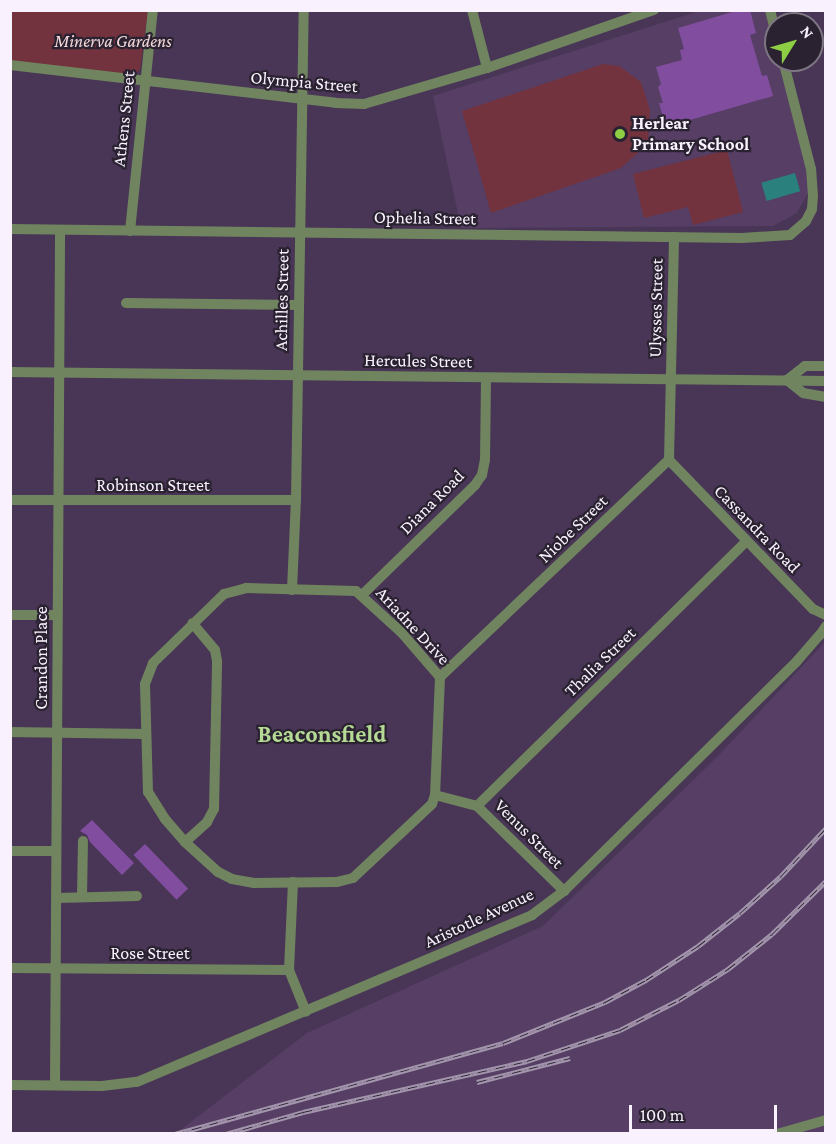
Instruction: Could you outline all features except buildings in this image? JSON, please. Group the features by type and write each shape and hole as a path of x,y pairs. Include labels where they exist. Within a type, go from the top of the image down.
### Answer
{"street":[{"name":"Athens Street","path":"130,231 153,10"},
{"name":"Achilles Street","path":"292,590 296,500 296,375 304,10"},
{"path":"472,10 487,68"},
{"name":"Olympia Street","path":"10,65 302,99 370,104 487,68 621,16 654,10"},
{"name":"Ophelia Street","path":"10,229 742,238 790,235 806,221 812,209 813,196 811,168 786,72"},
{"name":"Crandon Place","path":"55,1085 60,230"},
{"name":"Ulysses Street","path":"671,379 674,237"},
{"path":"126,303 298,306"},
{"path":"825,366 804,366 787,380 803,393 825,397"},
{"name":"Hercules Street","path":"10,372 825,381"},
{"name":"Diana Road","path":"363,595 475,485 482,475 485,460 486,378"},
{"path":"669,460 671,379"},
{"name":"Cassandra Road","path":"669,460 746,543 813,609 825,615"},
{"name":"Niobe Street","path":"441,677 669,460"},
{"name":"Robinson Street","path":"10,500 296,500"},
{"name":"Thalia Street","path":"477,806 746,543"},
{"name":"Ariadne Drive","path":"292,590 349,590 363,595 402,633 441,677 435,795 422,815 352,878 337,882 254,883 232,879 218,872 185,842 165,819 148,792 145,684 153,663 192,624 231,591 292,590"},
{"path":"10,615 57,615"},
{"path":"185,842 207,822 214,809 217,661 215,650 192,624"},
{"name":"Aristotle Avenue","path":"10,1085 102,1086 137,1082 532,915 564,891 797,661 820,636 825,626"},
{"path":"10,732 147,734"},
{"name":"Venus Street","path":"435,795 477,806 564,891"},
{"path":"82,897 83,841"},
{"path":"10,851 56,851"},
{"path":"293,882 289,970 306,1012"},
{"path":"57,898 137,896"},
{"name":"Rose Street","path":"10,968 289,970"},
{"path":"777,1134 825,1120"}],"shaded area":[{"name":"Herlear Primary School","path":"699,11 767,11 764,12 764,72 783,72 809,171 808,193 797,213 773,226 461,228 433,96"},
{"path":"795,173 800,191 767,201 761,183"},
{"path":"825,642 825,1133 175,1134 307,1033 543,926 717,757"}],"green space":[{"name":"Minerva Gardens","path":"11,11 148,11 140,70 133,75 11,61"},
{"path":"603,64 619,66 641,82 650,110 648,144 621,168 491,213 462,111"},
{"path":"727,150 743,212 693,225 688,207 644,218 633,174"}],"railway":[{"path":"175,1134 503,1043 605,1002 646,980 698,946 740,913 781,876 826,828"},
{"path":"226,1134 303,1112 527,1061 620,1030 679,1000 728,969 772,934 826,881"},
{"path":"477,1082 570,1058"}],"place":[{"name":"Herlear Primary School","path":"620,134"}],"district":[{"name":"Beaconsfield","path":"322,734"}]}
